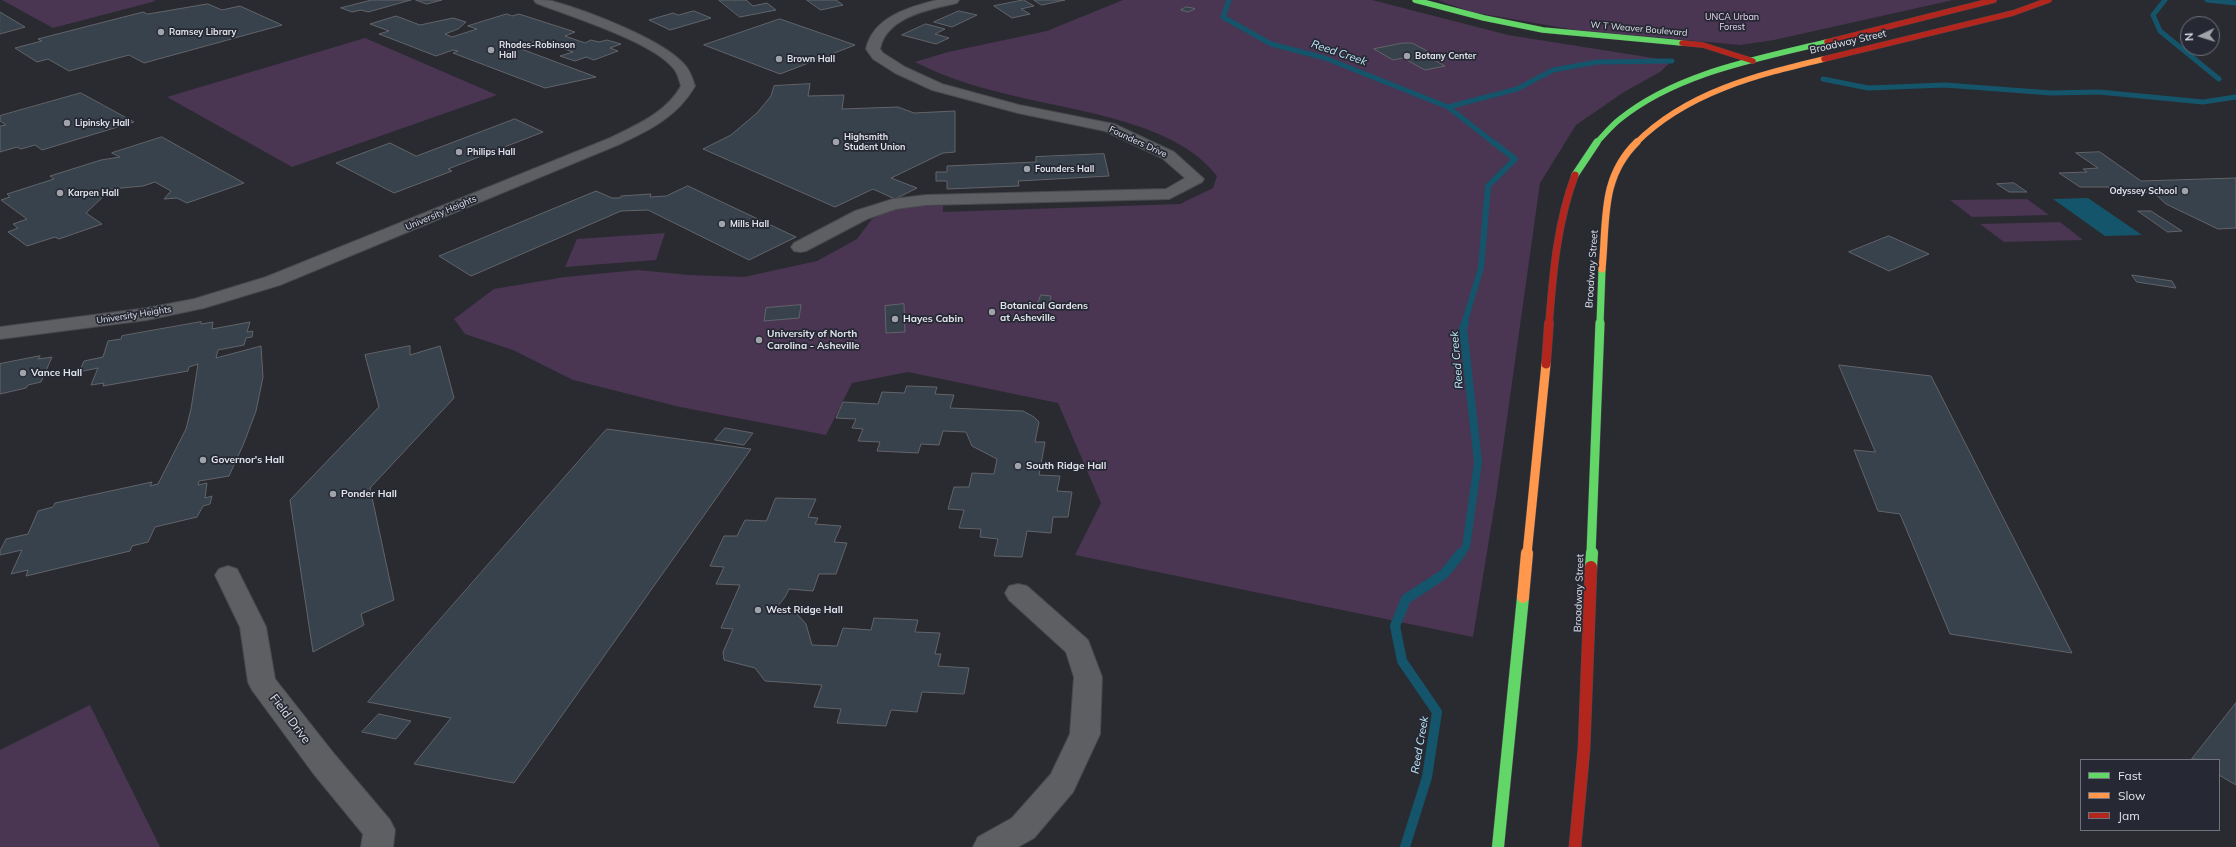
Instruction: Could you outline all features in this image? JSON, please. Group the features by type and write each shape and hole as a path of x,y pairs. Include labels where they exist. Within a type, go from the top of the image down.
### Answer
{"main road":[{"name":"W T Weaver Boulevard","path":"1416,0 1484,18 1585,39 1685,49 1716,63"},
{"name":"Broadway Street","path":"1498,847 1552,299 1561,225 1568,191 1578,168 1598,140 1616,124 1655,97 1716,63 1750,60 1994,0"},
{"name":"Broadway Street","path":"1575,847 1584,749 1602,270 1611,178 1622,159 1641,139 1690,102 1718,88 1776,70 2013,13 2049,0"},
{"name":"W T Weaver Boulevard","path":"1543,30 1703,45 1776,70"}],"street":[{"name":"University Heights","path":"0,333 147,314 197,304 273,281 615,141 668,112 683,98 688,86 683,70 676,62 647,43 540,0"},
{"name":"Founders Drive","path":"800,247 861,215 893,204 926,200 1169,194 1196,179 1168,155 1109,128 1018,109 937,87 900,70 878,56 873,49 876,36 889,24 934,4 953,0"},
{"name":"Field Drive","path":"228,575 253,627 262,682 324,764 379,830 377,847"},
{"path":"989,847 1023,828 1062,783 1085,734 1088,677 1078,647 1018,593"}],"green space":[{"path":"2,0 153,0 156,1 53,28"},
{"name":"Botanical Gardens at Asheville","path":"1123,0 1372,0 1508,35 1672,61 1660,72 1624,92 1576,125 1540,183 1496,497 1473,637 1075,555 1101,503 1058,403 908,372 852,383 826,435 680,407 573,380 513,350 465,334 454,319 494,289 565,277 638,270 689,275 744,277 817,261 857,239 872,219 891,210 914,206 943,206 943,212 1180,204 1213,188 1217,176 1200,158 1178,143 1126,122 979,87 940,74 915,62 948,52 1047,31"},
{"name":"UNCA Urban Forest","path":"1437,0 1953,0 1774,40 1740,45 1575,30 1472,12"},
{"path":"365,38 497,95 292,167 167,97"},
{"path":"2027,199 2049,215 1972,217 1950,200"},
{"path":"2060,222 2083,240 2004,242 1980,224"},
{"path":"665,233 656,260 565,267 577,239"},
{"path":"90,705 160,847 0,847 0,750"}],"water":[{"path":"2088,198 2142,235 2105,236 2053,199"}],"building":[{"path":"372,0 411,0 368,12 361,10 352,12 341,8"},
{"path":"416,0 442,0 427,4"},
{"path":"719,0 746,0 753,6 767,3 776,10 740,17"},
{"path":"807,0 836,0 843,5 821,10"},
{"path":"1024,0 1034,6 1021,9 1030,14 1012,18 994,6"},
{"path":"1034,0 1065,0 1042,5"},
{"name":"Ramsey Library","path":"208,4 222,10 240,6 282,25 144,63 129,55 69,71 48,59 37,62 15,48 42,41 38,39 143,12 147,14"},
{"path":"1186,7 1195,9 1188,12 1181,10"},
{"path":"694,11 711,18 670,30 649,20 673,13 678,15"},
{"path":"959,11 977,15 952,27 934,22"},
{"path":"0,12 25,27 0,34"},
{"name":"Rhodes-Robinson Hall","path":"507,14 512,16 519,14 575,32 565,36 585,43 591,40 599,42 607,40 621,44 610,48 618,51 594,60 586,57 575,61 560,56 573,52 540,40 516,47 596,77 545,88 453,53 458,51 453,50 436,56 379,34 389,31 370,24 396,16 420,25 453,18 466,22 458,29 445,34 452,37 477,29 468,26"},
{"name":"Brown Hall","path":"780,19 855,45 780,74 704,45"},
{"path":"926,24 945,29 935,34 949,38 936,44 902,35"},
{"name":"Botany Center","path":"1403,43 1412,43 1429,52 1423,54 1445,66 1425,70 1403,58 1393,60 1374,49"},
{"name":"Highsmith Student Union","path":"810,84 808,96 844,95 842,109 898,107 914,113 955,111 955,152 943,153 891,178 917,188 895,199 873,189 835,207 703,149 731,135 757,113 771,96 774,86"},
{"name":"Lipinsky Hall","path":"81,93 134,122 42,150 35,145 21,149 17,147 0,152 0,126 6,125 0,121 0,116"},
{"name":"Philips Hall","path":"515,119 543,132 448,169 452,171 394,193 336,163 390,143 416,156"},
{"name":"Karpen Hall","path":"162,137 244,183 187,203 177,198 164,199 171,191 155,182 143,186 111,189 86,213 102,224 59,239 55,237 27,246 8,232 18,228 13,224 27,219 1,200 10,197 7,194 54,179 50,176 101,160 120,157 112,153"},
{"name":"Odyssey School","path":"2100,152 2141,181 2236,178 2236,228 2218,229 2166,204 2153,192 2136,193 2131,189 2113,190 2108,187 2080,187 2059,173 2087,172 2083,169 2098,168 2076,153"},
{"name":"Founders Hall","path":"1104,154 1109,176 1018,181 1019,186 947,189 947,181 936,181 936,172 947,172 947,166 1036,162 1036,157"},
{"path":"2014,183 2027,192 2009,192 1997,184"},
{"name":"Mills Hall","path":"688,186 796,237 749,260 648,210 621,211 471,276 439,256 596,191 612,198 651,194 650,197 666,196"},
{"path":"2138,211 2151,211 2182,231 2168,232"},
{"path":"1889,236 1929,254 1889,271 1849,252"},
{"path":"2132,275 2172,281 2176,288 2137,282"},
{"path":"1041,295 1051,296 1049,305 1038,304"},
{"name":"Hayes Cabin","path":"904,304 905,332 886,333 885,306"},
{"path":"801,305 799,318 764,321 766,308"},
{"name":"Governor's Hall","path":"201,322 201,324 213,322 212,329 250,322 247,332 253,331 252,337 246,338 244,345 218,350 216,358 261,346 263,377 256,411 229,476 199,481 198,485 207,483 205,498 212,496 210,504 203,506 197,517 155,527 148,542 132,546 130,551 26,576 28,570 11,574 22,550 0,555 0,551 6,539 28,534 38,511 53,507 55,503 152,482 150,486 158,484 186,429 191,409 198,364 189,367 188,371 103,386 104,383 91,385 98,368 79,372 84,361 103,357 108,341 121,339 122,336"},
{"name":"Ponder Hall","path":"410,346 410,355 440,346 454,398 370,488 394,600 361,614 364,625 313,652 290,500 379,407 365,355"},
{"name":"Vance Hall","path":"40,356 38,359 52,357 41,382 28,385 26,388 0,394 0,364"},
{"path":"1839,365 1931,376 2072,653 1950,634 1900,514 1878,511 1854,450 1875,452"},
{"name":"South Ridge Hall","path":"907,386 937,387 935,394 954,395 950,408 1023,411 1034,417 1039,422 1035,442 1045,442 1039,475 1060,476 1057,491 1072,492 1068,517 1053,517 1051,533 1027,531 1022,557 994,556 998,539 980,537 981,529 959,528 964,510 948,509 954,487 969,487 972,473 994,474 997,459 972,446 966,432 943,431 939,445 921,444 918,453 877,451 880,442 858,441 863,429 852,428 856,419 836,418 843,402 878,404 882,392 904,393"},
{"path":"725,428 753,433 744,445 715,440"},
{"path":"607,429 751,449 514,783 414,764 451,718 368,702"},
{"name":"West Ridge Hall","path":"776,498 816,499 808,517 818,518 815,524 841,526 834,542 847,543 836,574 819,574 813,591 789,589 777,607 797,614 806,624 812,645 837,646 843,628 871,630 874,618 918,620 915,632 940,633 935,654 941,654 938,666 969,668 964,694 922,692 917,712 891,710 886,726 837,723 841,709 814,707 822,685 765,681 755,668 724,660 723,652 733,629 721,628 740,585 716,584 724,567 710,566 724,536 737,536 745,520 766,521"},
{"path":"2236,703 2236,785 2220,776 2220,759 2192,759"},
{"path":"379,714 411,721 396,739 362,732"}],"waterway":[{"name":"Reed Creek","path":"1229,0 1223,17 1271,44 1325,58 1448,107"},
{"path":"2165,0 2153,15 2160,31 2219,79"},
{"path":"2207,0 2236,3"},
{"path":"1448,107 1517,89 1553,70 1597,62 1672,61"},
{"path":"1823,79 1868,88 1945,85 2051,93 2099,92 2203,102 2236,97"},
{"name":"Reed Creek","path":"1448,107 1494,143"},
{"name":"Reed Creek","path":"1464,324 1481,268 1488,186 1515,159 1493,142"},
{"name":"Reed Creek","path":"1460,554 1466,547 1478,462 1463,328 1465,323"},
{"name":"Reed Creek","path":"1405,847 1427,777 1437,712 1402,661 1395,626 1406,599 1444,574 1461,553"}],"traffic: fast":[{"path":"1415,0 1484,18 1543,30 1682,43"},
{"path":"1575,175 1594,144 1620,119 1650,99 1684,83 1720,70 1757,59 1827,42"},
{"path":"1591,567 1602,269"},
{"path":"1498,847 1523,597"}],"traffic: slow":[{"path":"1602,269 1610,184 1615,170 1628,151 1638,140 1664,119 1706,95 1729,85 1775,71 1824,59"},
{"path":"1523,597 1546,364"}],"traffic: jam":[{"path":"1827,42 1994,0"},
{"path":"1824,59 2013,13 2049,0"},
{"path":"1682,43 1703,45 1753,61"},
{"path":"1546,364 1551,293 1557,243 1561,218 1575,175"},
{"path":"1575,847 1584,749 1591,567"}],"place":[{"name":"Ramsey Library","path":"161,32"},
{"name":"Rhodes-Robinson Hall","path":"491,50"},
{"name":"Botany Center","path":"1407,56"},
{"name":"Brown Hall","path":"779,59"},
{"name":"Lipinsky Hall","path":"67,123"},
{"name":"Highsmith Student Union","path":"836,142"},
{"name":"Philips Hall","path":"459,152"},
{"name":"Founders Hall","path":"1027,169"},
{"name":"Odyssey School","path":"2185,191"},
{"name":"Karpen Hall","path":"60,193"},
{"name":"Mills Hall","path":"722,224"},
{"name":"Botanical Gardens at Asheville","path":"992,312"},
{"name":"Hayes Cabin","path":"895,319"},
{"name":"University of North Carolina - Asheville","path":"759,340"},
{"name":"Vance Hall","path":"23,373"},
{"name":"Governor's Hall","path":"203,460"},
{"name":"South Ridge Hall","path":"1018,466"},
{"name":"Ponder Hall","path":"333,494"},
{"name":"West Ridge Hall","path":"758,610"}]}
